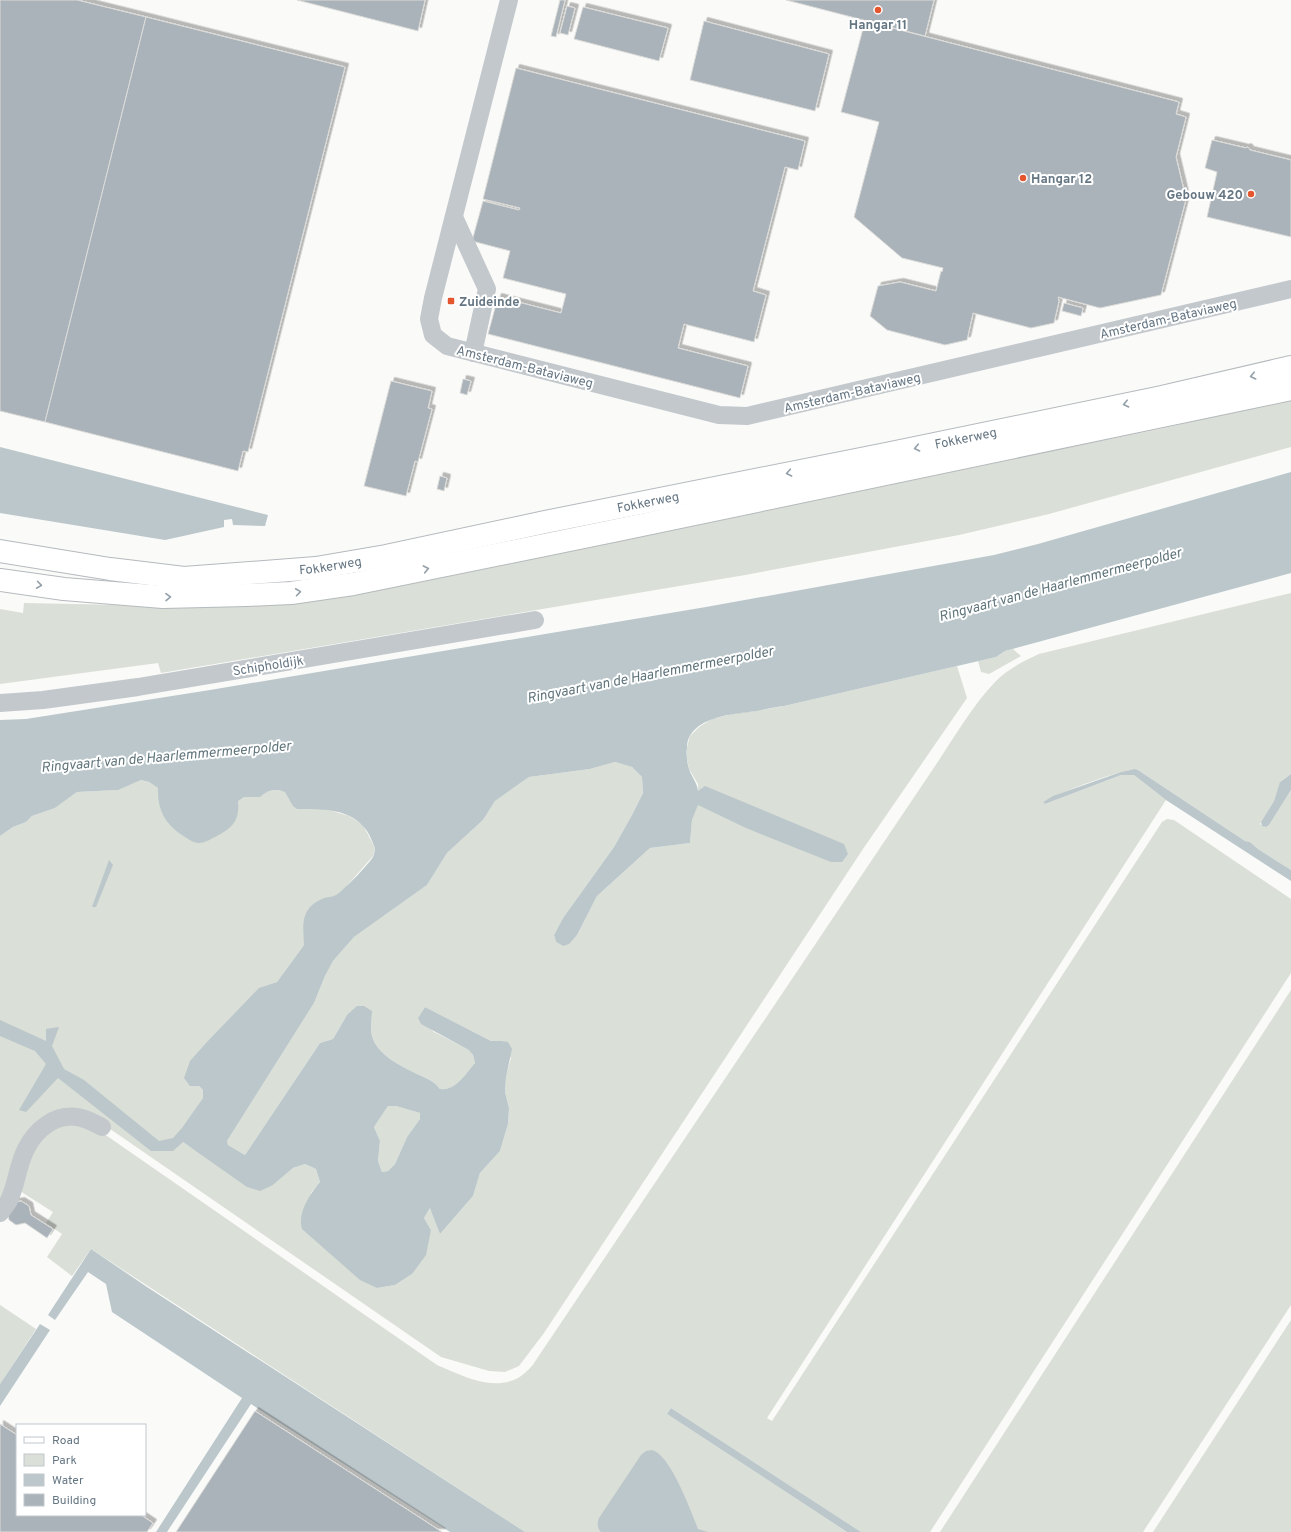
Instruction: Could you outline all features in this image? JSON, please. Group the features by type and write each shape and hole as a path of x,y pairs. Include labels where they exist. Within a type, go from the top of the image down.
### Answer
{"main road":[{"name":"Fokkerweg","path":"0,551 110,569 184,578 316,568 394,554 545,522 917,448 1162,397 1291,367"},
{"name":"Fokkerweg","path":"0,580 64,589 163,597 291,593 354,584 1291,389"}],"street":[{"path":"473,353 487,289 454,217 509,0"},
{"name":"Amsterdam-Bataviaweg","path":"454,217 429,319 433,335 446,346 719,415 747,416 1291,289"},
{"name":"Schipholdijk","path":"0,702 43,700 138,687 535,620"},
{"path":"0,1214 10,1199 26,1149 35,1135 47,1124 60,1117 77,1117 89,1120 102,1127"}],"green space":[{"path":"1291,399 1291,447 1049,514 959,535 745,575 161,673 158,663 0,684 0,609 23,613 24,603 253,606 345,595 1160,429"},
{"path":"1291,593 1291,774 1281,781 1274,801 1260,824 1265,827 1269,825 1291,790 1291,870 1138,770 1131,770 1106,777 1062,793 1043,802 1045,804 1121,775 1134,775 1166,800 767,1418 772,1421 1162,822 1167,819 1174,820 1291,899 1291,973 930,1532 861,1532 671,1408 667,1414 847,1532 525,1532 91,1249 72,1276 47,1257 62,1234 46,1223 53,1212 23,1193 18,1187 38,1137 65,1121 97,1129 437,1365 466,1377 487,1383 508,1382 518,1378 532,1366 962,726 986,692 995,682 1016,666 1039,654"},
{"path":"1013,649 1021,656 989,674 981,672 978,661 996,657 1005,651"},
{"path":"957,666 967,698 863,849 544,1333 519,1366 505,1372 489,1371 441,1357 100,1122 53,1115 0,1204 0,836 13,827 26,822 32,816 55,808 77,792 117,790 141,780 149,782 158,788 158,796 266,792 275,790 283,791 329,810 349,816 363,825 375,848 373,856 345,888 335,896 304,945 277,982 263,987 199,1086 203,1090 203,1098 178,1139 192,1148 273,1185 293,1168 305,1164 316,1169 320,1182 311,1193 377,1288 395,1285 412,1274 428,1240 431,1230 424,1218 431,1207 440,1234 473,1196 480,1173 500,1151 508,1124 509,1108 505,1092 506,1076 511,1058 501,1041 491,1041 425,1007 418,1018 434,1032 470,1050 475,1063 456,1084 446,1089 440,1089 430,1080 390,1059 379,1049 371,1033 372,1011 347,1015 333,1039 320,1043 245,1155 228,1145 227,1141 314,1003 333,961 354,937 427,885 447,853 483,820 495,801 529,777 590,769 615,762 632,767 642,777 643,793 614,847 563,918 554,935 556,942 563,946 577,935 597,896 650,848 690,843 692,820 698,804 698,784 689,769 687,747 690,736 699,727 712,719 737,713 784,706"},
{"path":"1291,990 1291,1305 1143,1532 940,1532"},
{"path":"388,1106 396,1106 420,1113 420,1119 407,1137 395,1164 388,1171 382,1172 378,1161 380,1141 374,1127"},
{"path":"0,1305 36,1329 0,1384"},
{"path":"1291,1320 1291,1532 1153,1532"}],"water":[{"path":"0,447 268,515 265,526 233,525 232,519 224,520 224,527 165,540 0,513"},
{"name":"Ringvaart van de Haarlemmermeerpolder","path":"1291,472 1291,573 1005,651 996,657 784,706 725,716 704,723 695,729 689,737 687,756 689,769 697,785 698,791 705,786 844,844 848,854 842,862 831,862 746,828 698,805 692,820 690,843 650,848 597,896 577,935 569,944 563,946 556,942 554,935 563,918 614,847 632,815 643,793 642,777 632,767 615,762 590,769 529,777 495,801 483,820 447,853 427,885 354,937 333,961 314,1003 227,1141 228,1145 245,1155 320,1043 333,1039 347,1015 357,1006 364,1006 372,1011 371,1033 375,1043 384,1054 411,1071 430,1080 440,1089 446,1089 456,1084 475,1063 473,1055 469,1050 421,1024 418,1018 425,1007 491,1041 508,1042 512,1049 506,1077 505,1092 509,1108 508,1124 500,1151 480,1173 473,1196 440,1234 430,1208 424,1218 431,1230 426,1255 412,1274 395,1285 377,1288 360,1280 302,1229 301,1217 305,1204 320,1182 316,1169 305,1164 293,1168 273,1185 260,1191 247,1187 183,1142 173,1151 151,1151 58,1078 26,1112 19,1110 46,1064 35,1051 0,1036 0,1020 46,1041 46,1029 59,1027 52,1046 64,1069 84,1080 159,1141 173,1138 203,1098 203,1090 199,1086 190,1086 184,1078 190,1061 259,988 277,982 304,945 303,930 307,912 316,902 336,895 344,888 370,861 373,857 375,848 365,828 356,820 341,813 332,811 297,809 293,806 285,792 275,790 269,791 260,797 244,797 238,801 236,820 233,824 219,835 201,843 197,843 188,839 171,826 163,815 159,803 158,788 149,782 141,780 118,790 77,792 55,808 32,816 26,822 13,827 0,836 0,720 26,719 210,690 706,607 994,555 1038,544","holes":["388,1106 396,1106 420,1113 420,1119 407,1137 395,1164 388,1171 382,1172 378,1161 380,1141 374,1127"]},
{"path":"1135,769 1245,841 1250,842 1258,849 1291,870 1291,881 1166,800 1134,775 1121,775 1045,804 1043,802 1053,796 1121,772"},
{"path":"1291,774 1291,790 1269,825 1266,827 1262,826 1261,822 1274,801 1280,782"},
{"path":"109,860 113,865 96,907 92,907"},
{"path":"91,1249 147,1287 525,1532 450,1532 251,1404 167,1532 156,1532 242,1398 112,1312 106,1284 88,1272 55,1320 48,1315"},
{"path":"40,1324 50,1330 0,1406 0,1384"},
{"path":"671,1408 861,1532 847,1532 667,1414"},
{"path":"652,1450 659,1454 673,1472 698,1529 708,1532 601,1532 598,1525 599,1518 641,1455 646,1451"}],"building":[{"path":"0,0 77,0 146,17 45,422 0,411"},
{"path":"297,0 425,0 418,31"},
{"path":"560,0 565,0 556,37 551,36"},
{"name":"Hangar 11","path":"786,0 934,0 925,36"},
{"path":"567,6 575,8 568,35 560,33"},
{"path":"583,7 668,28 659,61 574,39"},
{"path":"146,17 345,67 248,452 243,451 238,471 45,422"},
{"path":"704,21 829,54 815,111 690,80"},
{"name":"Hangar 12","path":"865,21 1179,102 1176,114 1186,117 1176,157 1186,199 1161,295 1100,308 1058,297 1059,301 1054,323 1031,328 973,313 967,340 945,345 887,330 870,316 878,286 900,282 936,291 943,268 902,258 854,217 879,122 841,112"},
{"path":"516,68 805,141 798,170 785,167 753,291 766,295 754,342 684,324 678,348 748,366 740,398 488,334 498,297 561,313 566,294 503,278 510,251 472,241 483,201 519,210 520,208 483,199"},
{"name":"Gebouw 420","path":"1212,140 1247,147 1250,150 1291,160 1291,237 1207,217 1217,172 1205,168"},
{"path":"1064,303 1083,308 1081,316 1062,311"},
{"path":"463,379 471,381 467,395 460,393"},
{"path":"391,381 432,391 428,408 432,409 418,462 415,461 406,496 364,486"},
{"path":"440,476 447,478 444,491 437,489"},
{"path":"21,1201 29,1206 31,1215 53,1229 47,1238 25,1223 16,1225 9,1220 7,1210 12,1203"},
{"path":"255,1411 442,1532 176,1532"},
{"path":"0,1424 16,1434 16,1516 142,1516 153,1523 147,1532 0,1532"}],"place":[{"name":"Hangar 11","path":"878,10"},
{"name":"Hangar 12","path":"1023,178"},
{"name":"Gebouw 420","path":"1251,194"},
{"name":"Zuideinde","path":"451,301"}]}
